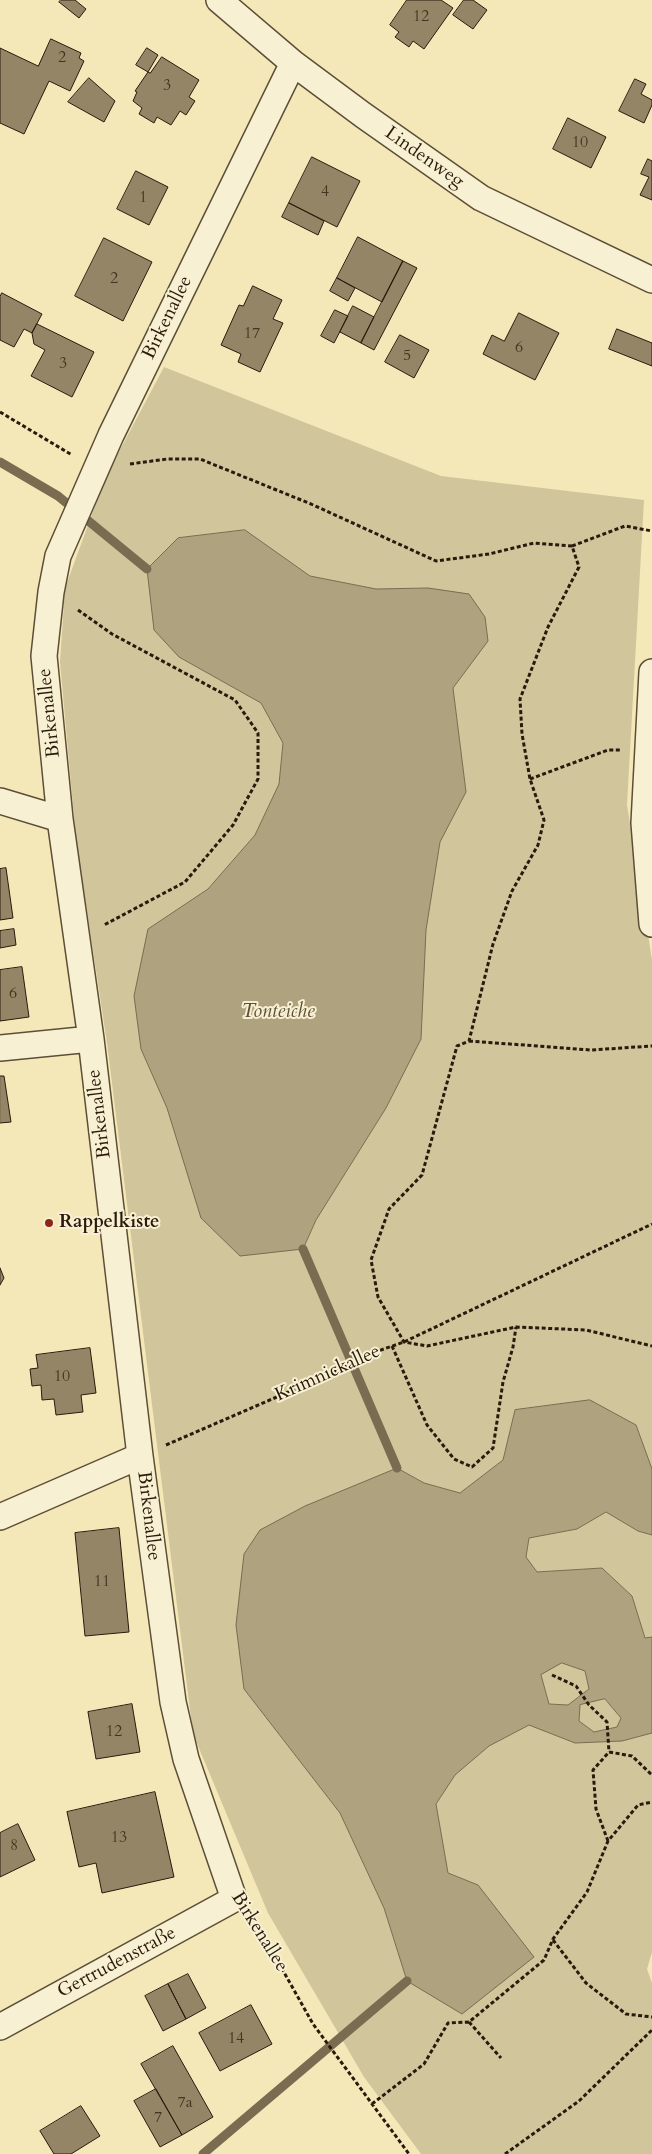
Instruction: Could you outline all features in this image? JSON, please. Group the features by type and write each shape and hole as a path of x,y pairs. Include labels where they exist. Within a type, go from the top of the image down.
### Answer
{"street":[{"name":"Lindenweg","path":"219,0 293,63 481,198 652,280"},
{"name":"Birkenallee","path":"234,1900 186,1759 173,1702 140,1456 91,1039 60,819 44,656 51,592 58,556 96,468 293,63"},
{"path":"652,672 644,823 652,924"},
{"path":"0,801 60,819"},
{"path":"0,1048 91,1039"},
{"path":"0,1517 140,1456"},
{"name":"Gertrudenstraße","path":"0,2027 234,1900"}],"path":[{"path":"0,412 96,468 167,459 200,459 311,504 436,561 490,554 534,543 572,546 624,526 652,532"},
{"path":"469,1041 492,944 512,891 538,845 544,820 530,780 522,734 520,698 548,627 579,567 572,546"},
{"path":"51,592 112,634 235,700 258,733 258,779 233,825 185,882 77,940"},
{"path":"530,780 608,750 647,750"},
{"path":"652,1046 591,1050 469,1041 457,1046 422,1175 389,1209 371,1260 378,1298 404,1342 427,1346 516,1327 586,1330 652,1346"},
{"name":"Krimnickallee","path":"140,1456 323,1378 378,1351 404,1342 652,1224"},
{"path":"392,1346 427,1425 454,1459 472,1466 493,1448 502,1382 513,1347 516,1327"},
{"path":"552,1675 576,1686 589,1705 607,1722 609,1752 593,1770 596,1809 608,1841"},
{"path":"609,1752 632,1756 652,1775"},
{"path":"372,2104 424,2064 448,2023 469,2022 544,1960 553,1939 587,1892 608,1841 638,1805 652,1802"},
{"name":"Birkenallee","path":"234,1900 255,1919 313,2024 409,2154"},
{"path":"553,1939 586,1983 626,2014 652,2017"},
{"path":"469,2022 501,2058"},
{"path":"505,2154 579,2101 652,2030"}],"shaded area":[{"path":"164,367 441,476 644,500 627,805 652,960 652,1469 636,1425 515,1410 503,1460 460,1493 424,1483 397,1468 244,1689 340,1813 384,1908 407,1981 478,1885 448,1873 436,1804 454,1775 489,1746 529,1725 575,1743 622,1741 652,1733 652,1952 647,1969 652,1983 652,2154 421,2154 364,2077 268,1913 193,1734 107,1043 76,839 60,662 65,588 106,476","holes":["245,530 310,576 376,589 428,588 488,641 453,688 466,792 440,842 426,930 421,1039 386,1108 316,1220 303,1249 167,1108 141,1049 148,929 208,889 255,835 279,784 283,743 261,703 179,657"]},
{"path":"606,1512 638,1531 652,1535 652,1637 645,1638 632,1596 602,1568 537,1572 526,1557 529,1538 577,1529"},
{"path":"562,1663 585,1671 589,1689 568,1705 549,1704 541,1675"},
{"path":"605,1699 621,1718 618,1727 594,1732 579,1721 580,1705"}],"water":[{"name":"Tonteiche","path":"245,530 310,576 376,589 428,588 469,594 485,617 488,641 453,688 466,792 440,842 426,930 421,1039 386,1108 316,1220 303,1249 240,1256 201,1218 167,1108 141,1049 134,996 148,929 208,889 255,835 279,784 283,743 261,703 179,657 154,630 147,569 178,538"},
{"path":"590,1400 636,1425 652,1469 652,1535 638,1531 606,1512 577,1529 529,1538 526,1557 537,1572 602,1568 632,1596 645,1638 652,1637 652,1733 622,1741 575,1743 529,1725 489,1746 455,1775 436,1804 448,1873 478,1885 534,1957 462,2014 407,1981 384,1908 340,1813 244,1689 236,1625 244,1554 260,1530 305,1506 397,1468 424,1483 460,1493 503,1460 515,1410","holes":["562,1663 585,1671 589,1689 568,1705 549,1704 541,1675","605,1699 621,1718 617,1727 594,1732 579,1721 580,1705"]}],"building":[{"path":"61,0 75,0 86,9 79,18 59,2"},
{"path":"407,0 441,0 453,8 424,49 413,41 409,47 395,37 399,32 390,25"},
{"path":"464,0 473,0 487,10 473,29 453,15"},
{"path":"51,39 81,53 79,58 84,61 70,91 49,81 24,134 0,123 0,48 38,66"},
{"path":"147,48 158,55 148,72 136,65"},
{"path":"162,57 199,80 189,97 195,101 186,115 180,111 171,125 157,117 154,123 139,114 142,108 133,101 137,92 135,91 148,72 150,73"},
{"path":"89,78 115,101 104,122 68,102"},
{"path":"635,79 646,84 641,94 652,100 652,105 644,123 619,111"},
{"path":"568,118 606,137 591,168 553,149"},
{"path":"312,157 360,181 337,227 289,203"},
{"path":"648,159 652,161 652,200 640,195 649,177 641,174"},
{"path":"136,171 168,187 149,225 117,209"},
{"path":"289,203 324,221 318,235 282,217"},
{"path":"358,237 403,261 382,302 337,278"},
{"path":"104,238 152,262 123,321 75,296"},
{"path":"403,261 417,268 374,350 361,343"},
{"path":"337,278 355,288 348,301 330,291"},
{"path":"253,286 282,300 273,319 283,323 260,372 238,362 241,354 221,345 239,305 243,306"},
{"path":"2,293 42,314 32,333 24,329 14,347 0,340 0,297"},
{"path":"353,306 374,317 361,343 340,332"},
{"path":"335,310 348,316 334,343 321,336"},
{"path":"519,313 559,333 535,380 483,354 492,335 504,341"},
{"path":"37,324 94,352 72,397 31,376 45,350 34,344 32,333"},
{"path":"617,329 652,343 652,366 609,349"},
{"path":"400,335 429,350 414,378 385,362"},
{"path":"6,868 13,918 0,920 0,869"},
{"path":"14,929 16,945 0,948 0,931"},
{"path":"22,967 29,1017 0,1021 0,970"},
{"path":"0,1076 4,1076 11,1122 0,1123"},
{"path":"0,1268 4,1278 0,1285"},
{"path":"90,1348 96,1393 81,1395 83,1412 56,1415 54,1399 42,1400 41,1385 32,1386 30,1369 38,1368 36,1355"},
{"path":"119,1528 129,1632 85,1636 75,1533"},
{"path":"132,1704 140,1752 96,1759 88,1712"},
{"path":"155,1792 174,1877 102,1893 96,1863 79,1867 67,1812"},
{"path":"18,1824 35,1860 0,1877 0,1833"},
{"path":"188,1974 206,2008 186,2019 168,1984"},
{"path":"168,1984 186,2019 163,2031 145,1996"},
{"path":"251,2005 272,2044 220,2071 199,2033"},
{"path":"173,2046 213,2117 182,2135 141,2064"},
{"path":"156,2089 182,2135 160,2147 134,2101"},
{"path":"81,2106 100,2136 71,2154 54,2154 40,2131"}],"waterway":[{"path":"0,462 58,496 147,569"},
{"path":"303,1249 397,1468"},
{"path":"203,2154 407,1981"}],"place":[{"name":"Rappelkiste","path":"49,1223"}]}
